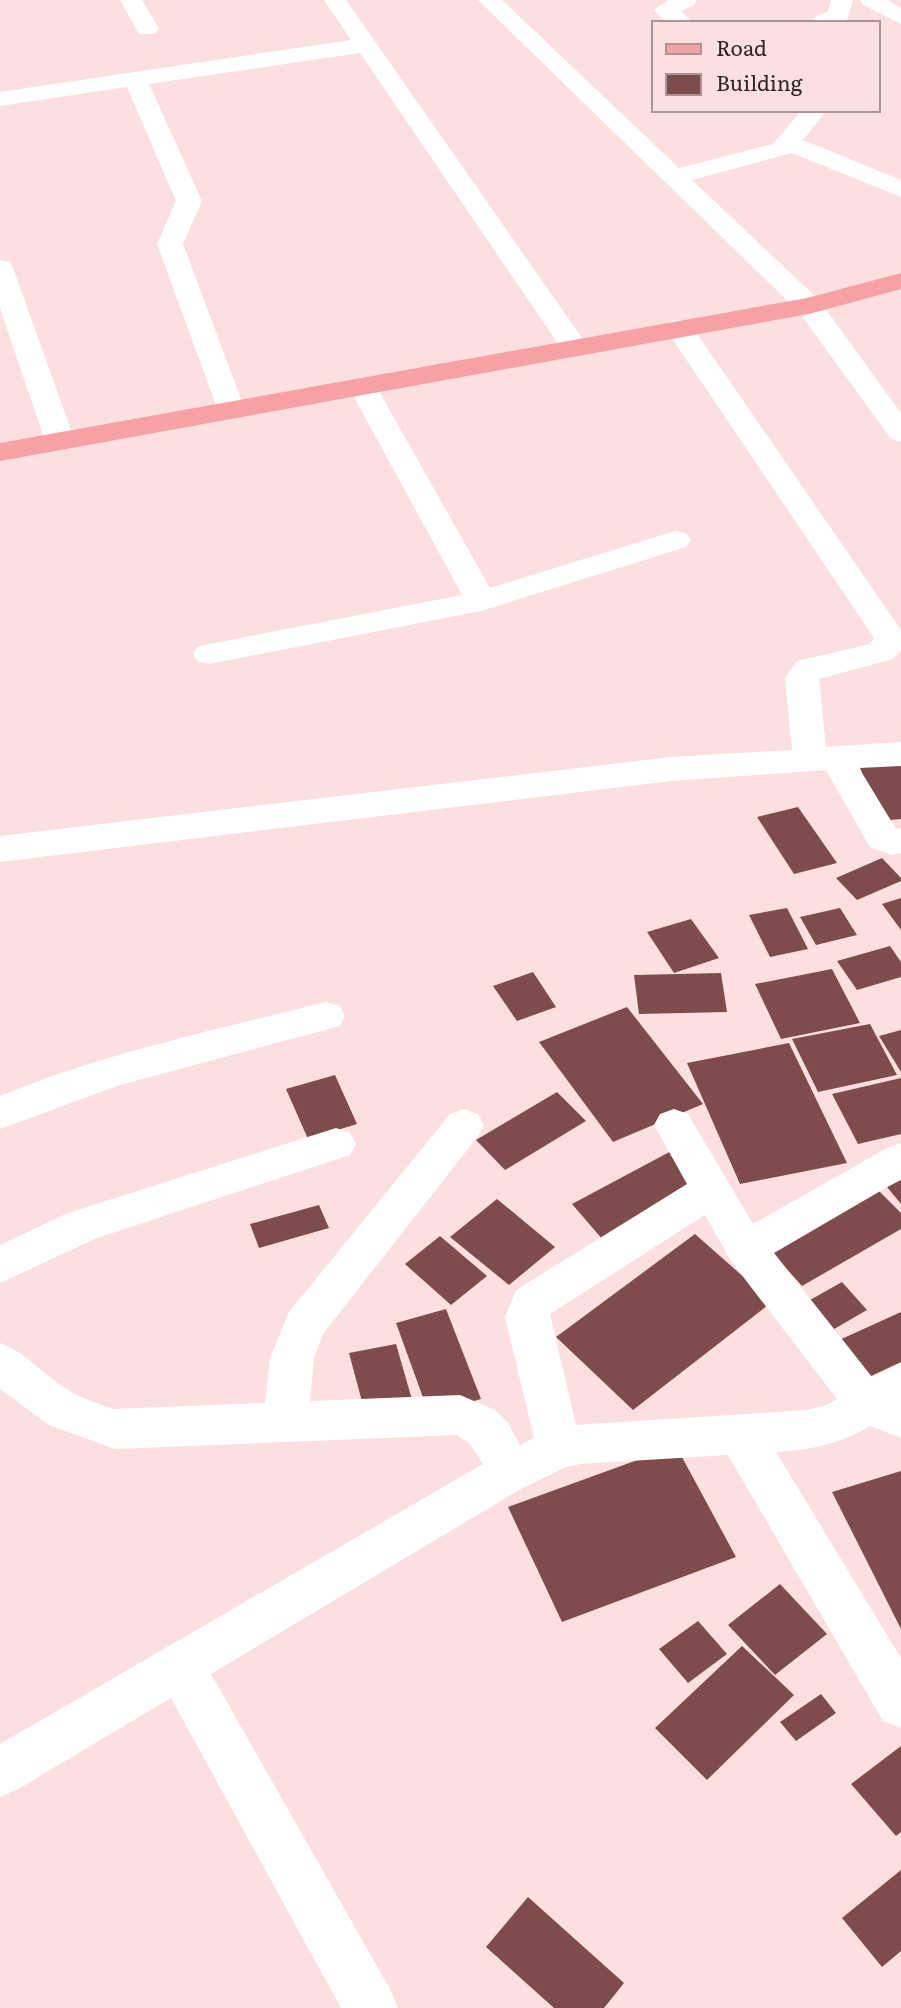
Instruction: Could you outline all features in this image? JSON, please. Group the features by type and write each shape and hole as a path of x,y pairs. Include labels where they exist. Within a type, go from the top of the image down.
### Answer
{"main road":[{"path":"0,452 679,327 809,306 901,281"}],"street":[{"path":"131,0 147,29"},
{"path":"335,0 575,348"},
{"path":"489,0 809,306 900,431"},
{"path":"679,21 664,10 686,0"},
{"path":"826,21 839,15 843,0"},
{"path":"0,99 366,45"},
{"path":"135,79 188,201 186,214 170,244 230,410"},
{"path":"672,177 773,153 788,143 813,112"},
{"path":"788,143 901,189"},
{"path":"0,268 60,441"},
{"path":"679,327 890,638 881,652 808,669 802,678 823,759 883,838 892,843 901,840"},
{"path":"362,386 481,601"},
{"path":"209,654 481,601 675,540"},
{"path":"0,849 671,769 901,754"},
{"path":"0,1112 101,1075 326,1016"},
{"path":"286,1422 292,1358 304,1325 464,1125"},
{"path":"0,1772 511,1472 559,1448 807,1430 838,1422 890,1402 746,1248 674,1125"},
{"path":"0,1265 83,1225 336,1144"},
{"path":"746,1248 901,1159"},
{"path":"559,1448 527,1317 531,1303 712,1189"},
{"path":"0,1362 48,1404 82,1420 115,1429 460,1416 475,1419 486,1428 511,1472"},
{"path":"741,1434 901,1704"},
{"path":"180,1666 371,2008"}],"building":[{"path":"901,755 901,819 879,821 857,759"},
{"path":"798,807 837,863 794,874 757,817"},
{"path":"882,858 901,881 857,900 836,878"},
{"path":"901,898 901,930 882,904"},
{"path":"787,908 808,949 770,957 749,915"},
{"path":"840,908 857,935 816,945 800,917"},
{"path":"691,919 719,958 674,973 647,932"},
{"path":"890,946 901,962 901,977 857,990 837,961"},
{"path":"832,969 860,1023 781,1039 755,984"},
{"path":"533,972 556,1007 517,1021 493,986"},
{"path":"721,973 727,1012 639,1014 634,975"},
{"path":"627,1007 703,1104 613,1142 539,1042"},
{"path":"870,1024 897,1075 818,1092 792,1039"},
{"path":"901,1030 901,1072 879,1036"},
{"path":"789,1043 847,1163 740,1184 687,1063"},
{"path":"335,1075 357,1124 308,1139 286,1089"},
{"path":"901,1078 901,1134 858,1144 832,1094"},
{"path":"557,1092 586,1121 505,1170 476,1140"},
{"path":"675,1149 706,1184 603,1240 572,1204"},
{"path":"901,1180 901,1204 887,1187"},
{"path":"873,1185 901,1213 901,1229 802,1286 766,1246"},
{"path":"497,1199 555,1247 509,1285 450,1237"},
{"path":"319,1205 329,1228 259,1248 250,1224"},
{"path":"695,1234 772,1302 633,1410 556,1337"},
{"path":"440,1236 487,1276 451,1305 405,1264"},
{"path":"842,1282 867,1310 829,1332 803,1304"},
{"path":"446,1309 481,1399 429,1414 396,1323"},
{"path":"901,1312 901,1362 854,1384 826,1346"},
{"path":"396,1344 413,1403 365,1413 349,1353"},
{"path":"676,1446 736,1557 562,1622 508,1507"},
{"path":"901,1471 901,1629 832,1492"},
{"path":"780,1584 827,1634 775,1675 728,1625"},
{"path":"698,1621 727,1654 688,1683 659,1649"},
{"path":"742,1646 794,1695 707,1780 655,1728"},
{"path":"821,1694 836,1713 796,1741 780,1722"},
{"path":"901,1746 901,1832 896,1836 851,1784"},
{"path":"901,1870 901,1951 882,1967 842,1918"},
{"path":"528,1897 624,1983 604,2008 554,2008 486,1947"}]}
